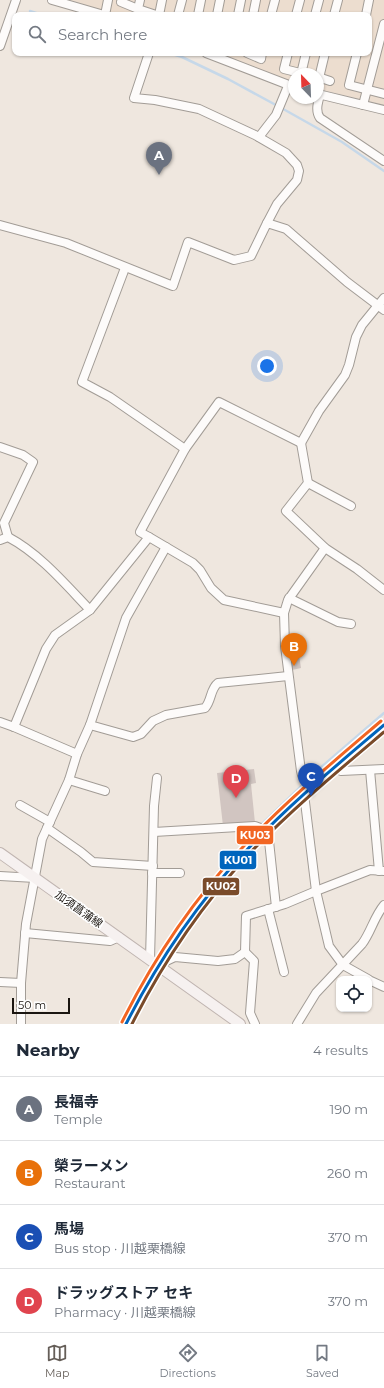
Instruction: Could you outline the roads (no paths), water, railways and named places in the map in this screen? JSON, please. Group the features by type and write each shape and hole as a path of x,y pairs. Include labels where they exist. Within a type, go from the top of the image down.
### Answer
{"main road":[{"path":"126,1024 154,962 211,890 266,830 301,796 384,725"},
{"name":"加須菖蒲線","path":"0,853 240,1024"}],"street":[{"path":"0,46 16,0"},
{"path":"52,0 94,12"},
{"path":"105,12 108,0"},
{"path":"138,8 140,0"},
{"path":"159,12 162,0"},
{"path":"179,12 182,0"},
{"path":"199,12 201,0"},
{"path":"218,12 220,0"},
{"path":"239,12 242,0"},
{"path":"254,12 256,0"},
{"path":"272,12 275,0"},
{"path":"297,12 300,0"},
{"path":"316,12 319,0"},
{"path":"335,12 338,0"},
{"path":"367,12 370,0"},
{"path":"119,1 149,12"},
{"path":"363,105 384,24"},
{"path":"0,225 66,243 173,286 188,242 234,260 251,256 277,204 297,180 299,171 297,165 286,153 259,137 200,108 134,98 148,56"},
{"path":"214,56 288,86"},
{"path":"254,56 261,59 262,56"},
{"path":"287,56 284,69 288,70"},
{"path":"303,68 305,56"},
{"path":"322,68 325,56"},
{"path":"356,56 349,85 384,94"},
{"path":"324,80 330,81"},
{"path":"259,137 276,115 288,93"},
{"path":"324,96 384,110"},
{"path":"318,104 317,114 320,118 384,161"},
{"path":"267,223 286,229 347,282 381,308"},
{"path":"125,268 82,382 110,397 185,449"},
{"path":"384,298 381,308 362,325 356,337 345,375 319,411 301,443 308,483 286,511 325,548 357,569 384,590"},
{"path":"284,613 224,600 211,588 200,570 193,563 140,532 185,449 219,402 301,443"},
{"path":"0,447 23,455 33,462 4,523 4,538 18,542 49,567 90,610"},
{"path":"308,483 352,506"},
{"path":"14,727 46,649 55,635 90,610 149,537"},
{"path":"21,1024 21,983 25,933 42,839 90,725 126,618 166,547"},
{"path":"312,787 302,775 301,770 288,676 284,613 289,598 325,548"},
{"path":"289,598 338,622 351,624"},
{"path":"90,725 133,736 141,734 153,721 166,715 205,708 209,703 215,686 218,683 288,676"},
{"path":"0,722 77,754"},
{"path":"334,767 341,771 384,769"},
{"path":"255,1024 250,1013 254,961 245,952 246,916 285,904 316,890 370,870 382,871 370,770"},
{"path":"156,778 152,869 154,962 175,956 218,961 234,959 245,952"},
{"path":"68,780 105,791"},
{"path":"301,796 305,802 316,890 330,946 343,965 363,976"},
{"path":"20,805 48,825 93,862 180,873"},
{"path":"154,832 255,826 266,830 269,841 272,908 284,972"},
{"path":"0,876 35,878"},
{"path":"297,1024 316,993 366,939 375,918 384,905"},
{"path":"25,933 110,941 119,937"},
{"path":"372,981 384,987"},
{"path":"0,982 21,983"}],"waterway":[{"path":"179,56 228,79 285,110 342,142 384,171"},
{"path":"261,825 319,769 384,713"},
{"path":"188,913 213,879 257,829"}],"place":[{"name":"長福寺","path":"159,175"},
{"name":"榮ラーメン","path":"294,666"},
{"name":"馬場","path":"311,796"},
{"name":"ドラッグストア セキ","path":"236,798"}]}
